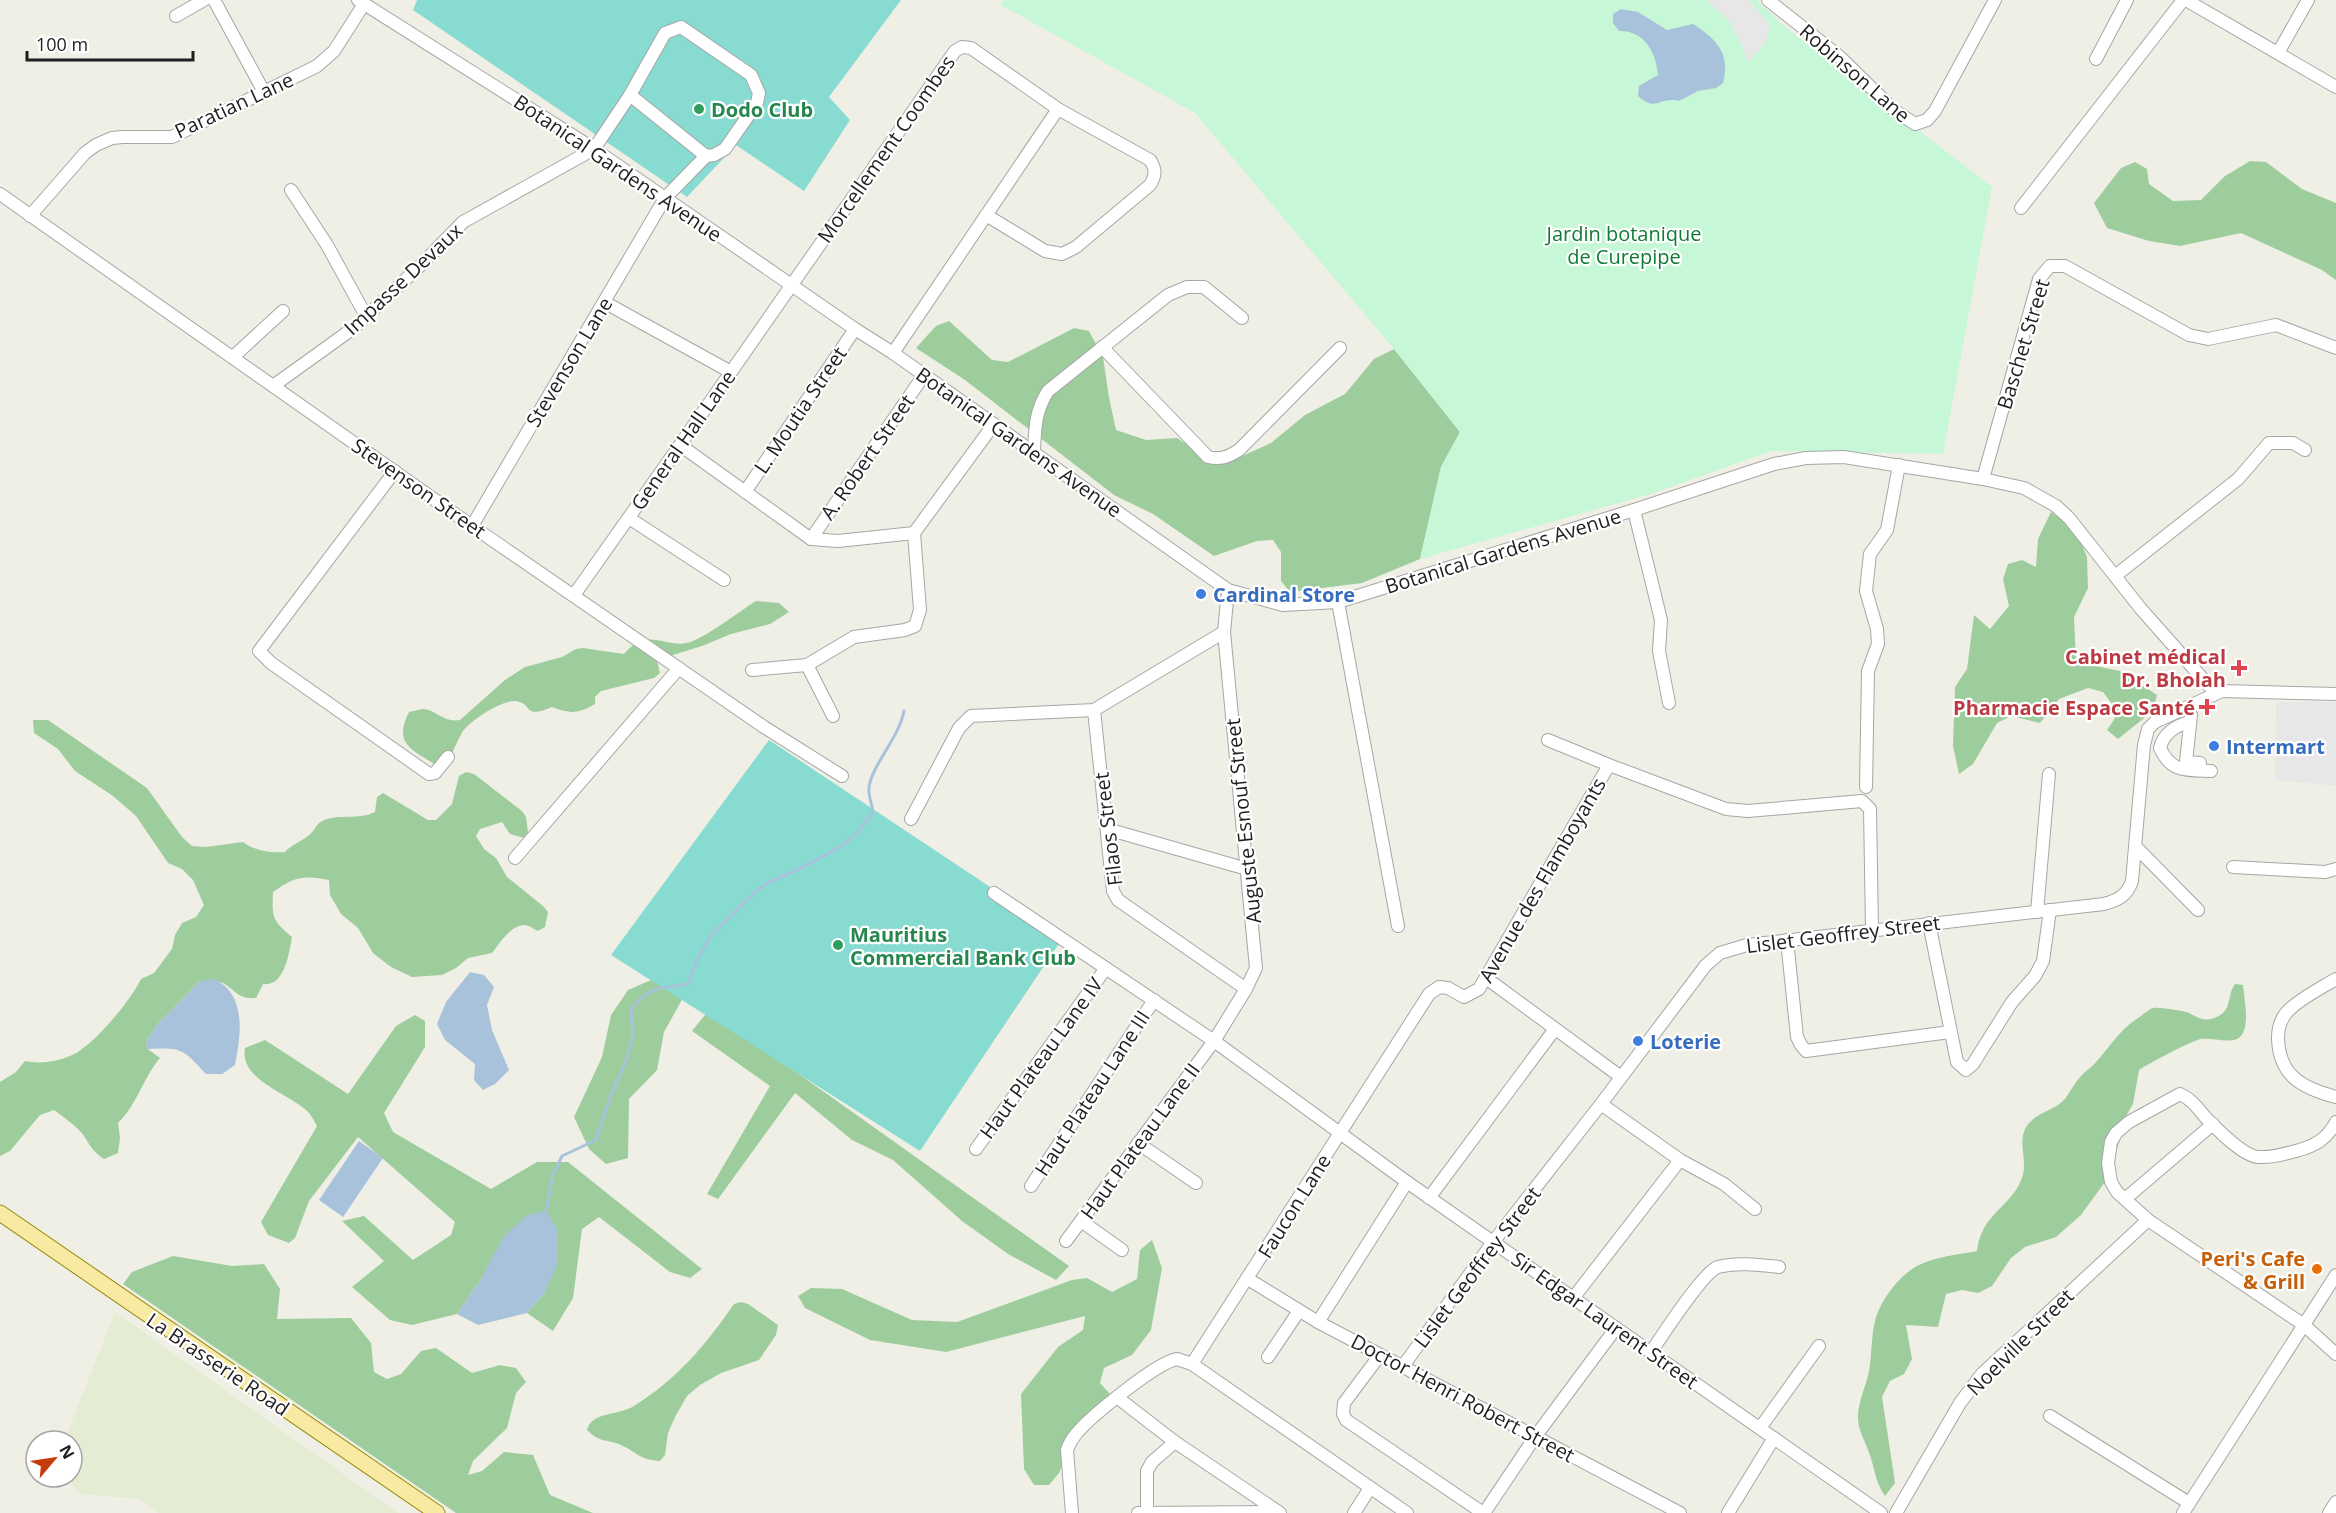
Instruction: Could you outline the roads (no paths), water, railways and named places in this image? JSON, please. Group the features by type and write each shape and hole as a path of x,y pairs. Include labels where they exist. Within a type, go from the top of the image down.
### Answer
{"main road":[{"name":"La Brasserie Road","path":"0,1213 437,1513"}],"street":[{"path":"176,16 204,0"},
{"path":"214,0 264,92"},
{"name":"Robinson Lane","path":"1768,0 1840,57 1909,122 1916,124 1927,120 1940,103 1995,0"},
{"path":"2096,59 2127,0"},
{"path":"2021,208 2184,0 2336,87"},
{"path":"2278,53 2308,0"},
{"name":"Paratian Lane","path":"30,216 85,153 96,145 112,138 172,137 317,66 334,51 361,2"},
{"name":"Botanical Gardens Avenue","path":"361,2 594,149 893,353 1228,590 1283,604 1338,602 1774,464 1806,458 1844,457 1983,479 2024,488 2056,506 2206,683 2211,688 2222,692"},
{"name":"Impasse Devaux","path":"273,386 333,344 366,316 463,222 594,149 630,95 665,33 681,27 751,75 759,93 757,104 725,149 714,155 706,156 665,198"},
{"name":"Morcellement Coombes","path":"791,284 955,51 962,47 971,48 1058,109 1150,160 1155,167 1155,177 1150,184 1076,247 1062,254 1045,251 986,215"},
{"path":"630,95 706,156"},
{"path":"893,353 1058,109"},
{"path":"291,190 327,245 366,316"},
{"name":"Stevenson Street","path":"0,194 764,728 842,776"},
{"name":"Stevenson Lane","path":"472,526 665,198"},
{"name":"Baschet Street","path":"1983,479 2039,279 2050,266 2065,266 2189,335 2208,339 2276,326 2336,348"},
{"name":"General Hall Lane","path":"574,595 791,284"},
{"path":"1034,452 1036,415 1047,391 1168,296 1187,287 1204,287 1242,318"},
{"path":"604,302 731,372"},
{"path":"233,357 283,311"},
{"name":"L. Moutia Street","path":"745,492 855,329"},
{"path":"1102,347 1208,457 1218,459 1228,458 1239,450 1340,348"},
{"name":"A. Robert Street","path":"811,539 924,375"},
{"path":"752,670 807,665 854,637 905,630 915,626 921,610 914,533 994,424"},
{"path":"2115,576 2238,479 2270,442 2293,443 2306,450"},
{"path":"680,445 811,539 838,541 914,533"},
{"path":"1866,787 1868,671 1878,644 1877,629 1866,591 1870,554 1887,530 1899,465"},
{"path":"395,471 259,651 271,663 429,774 435,773 448,757"},
{"path":"1634,510 1661,620 1659,651 1668,703"},
{"path":"629,518 724,580"},
{"name":"Auguste Esnouf Street","path":"1214,1041 1246,989 1256,968 1224,632 1228,590"},
{"path":"1338,602 1398,926"},
{"path":"911,819 959,728 970,716 1094,710 1224,632"},
{"path":"807,665 833,716"},
{"path":"515,858 679,668"},
{"path":"2222,692 2336,694"},
{"name":"Lislet Geoffrey Street","path":"1403,1366 1493,1242 1602,1104 1706,965 1720,952 1734,947 1787,940 2104,904 2125,895 2132,881 2144,745 2148,729 2155,722 2222,692"},
{"path":"2190,722 2167,734 2161,741 2162,754 2172,766 2184,770 2211,768 2186,762 2192,705"},
{"name":"Filaos Street","path":"1094,710 1110,880 1113,891 1118,900 1246,989"},
{"path":"1548,740 1609,765"},
{"name":"Avenue des Flamboyants","path":"1340,1133 1429,994 1439,987 1448,988 1464,997 1479,989 1609,765 1726,809 1748,811 1862,801 1870,809 1872,930"},
{"path":"1929,923 1957,1062 1966,1070 1973,1064 2012,1002 2035,975 2043,961 2049,774"},
{"path":"1107,829 1247,869"},
{"path":"2136,847 2198,910"},
{"path":"2233,867 2319,872 2336,869"},
{"name":"Sir Edgar Laurent Street","path":"994,893 1214,1041 1407,1182 1881,1513"},
{"path":"1787,940 1797,1037 1806,1051 1950,1032"},
{"name":"Haut Plateau Lane IV","path":"976,1149 1106,968"},
{"path":"1486,978 1621,1077"},
{"path":"2336,979 2289,1009 2278,1026 2278,1051 2288,1073 2316,1092 2336,1097"},
{"name":"Haut Plateau Lane III","path":"1031,1186 1154,1000"},
{"path":"1430,1198 1555,1029"},
{"name":"Haut Plateau Lane II","path":"1066,1241 1214,1041"},
{"path":"2336,1122 2325,1139 2311,1147 2276,1156 2257,1158 2247,1153 2213,1124 2191,1099 2180,1094 2129,1122 2116,1133 2111,1142 2108,1163 2111,1182 2117,1192 2148,1220 2304,1325 2336,1354"},
{"path":"1602,1104 1680,1160 1724,1184 1755,1209"},
{"path":"2125,1199 2213,1124"},
{"name":"Faucon Lane","path":"1248,1279 1340,1133"},
{"path":"1138,1143 1196,1183"},
{"path":"1574,1297 1680,1160"},
{"path":"1318,1322 1407,1182"},
{"name":"Noelville Street","path":"1896,1513 1960,1403 1982,1374 2148,1220"},
{"path":"1081,1221 1122,1250"},
{"path":"1651,1352 1703,1279 1716,1267 1749,1265 1779,1267"},
{"path":"2050,1416 2186,1508 2336,1275"},
{"path":"1192,1364 1248,1279"},
{"name":"Doctor Henri Robert Street","path":"1248,1279 1318,1322 1680,1513"},
{"path":"1268,1357 1299,1311"},
{"path":"1380,1355 1344,1403 1343,1414 1346,1420 1484,1513 1535,1437 1616,1328"},
{"path":"1760,1428 1820,1346"},
{"path":"1071,1513 1067,1450 1070,1443 1091,1419 1158,1366 1170,1360 1184,1360 1192,1364 1407,1513"},
{"path":"1118,1398 1175,1442 1279,1513"},
{"path":"1728,1513 1774,1438"},
{"path":"1175,1442 1152,1462 1147,1471 1144,1513 1279,1513"},
{"path":"1354,1513 1370,1488"},
{"path":"2329,1513 2336,1502"}],"waterway":[{"path":"546,1211 553,1175 562,1156 596,1140 611,1095 627,1059 633,1035 631,1009 651,991 688,984 698,958 712,934 756,891 769,882 806,866 846,843 858,832 873,812 869,791 871,779 897,731 904,711"}],"place":[{"name":"Dodo Club","path":"699,109"},
{"name":"Cardinal Store","path":"1201,594"},
{"name":"Cabinet médical Dr. Bholah","path":"2239,668"},
{"name":"Pharmacie Espace Santé","path":"2207,707"},
{"name":"Intermart","path":"2214,746"},
{"name":"Mauritius Commercial Bank Club","path":"838,945"},
{"name":"Loterie","path":"1638,1041"},
{"name":"Peri's Cafe & Grill","path":"2317,1269"}],"park label":[{"name":"Jardin botanique de Curepipe","path":"1624,244"}]}
